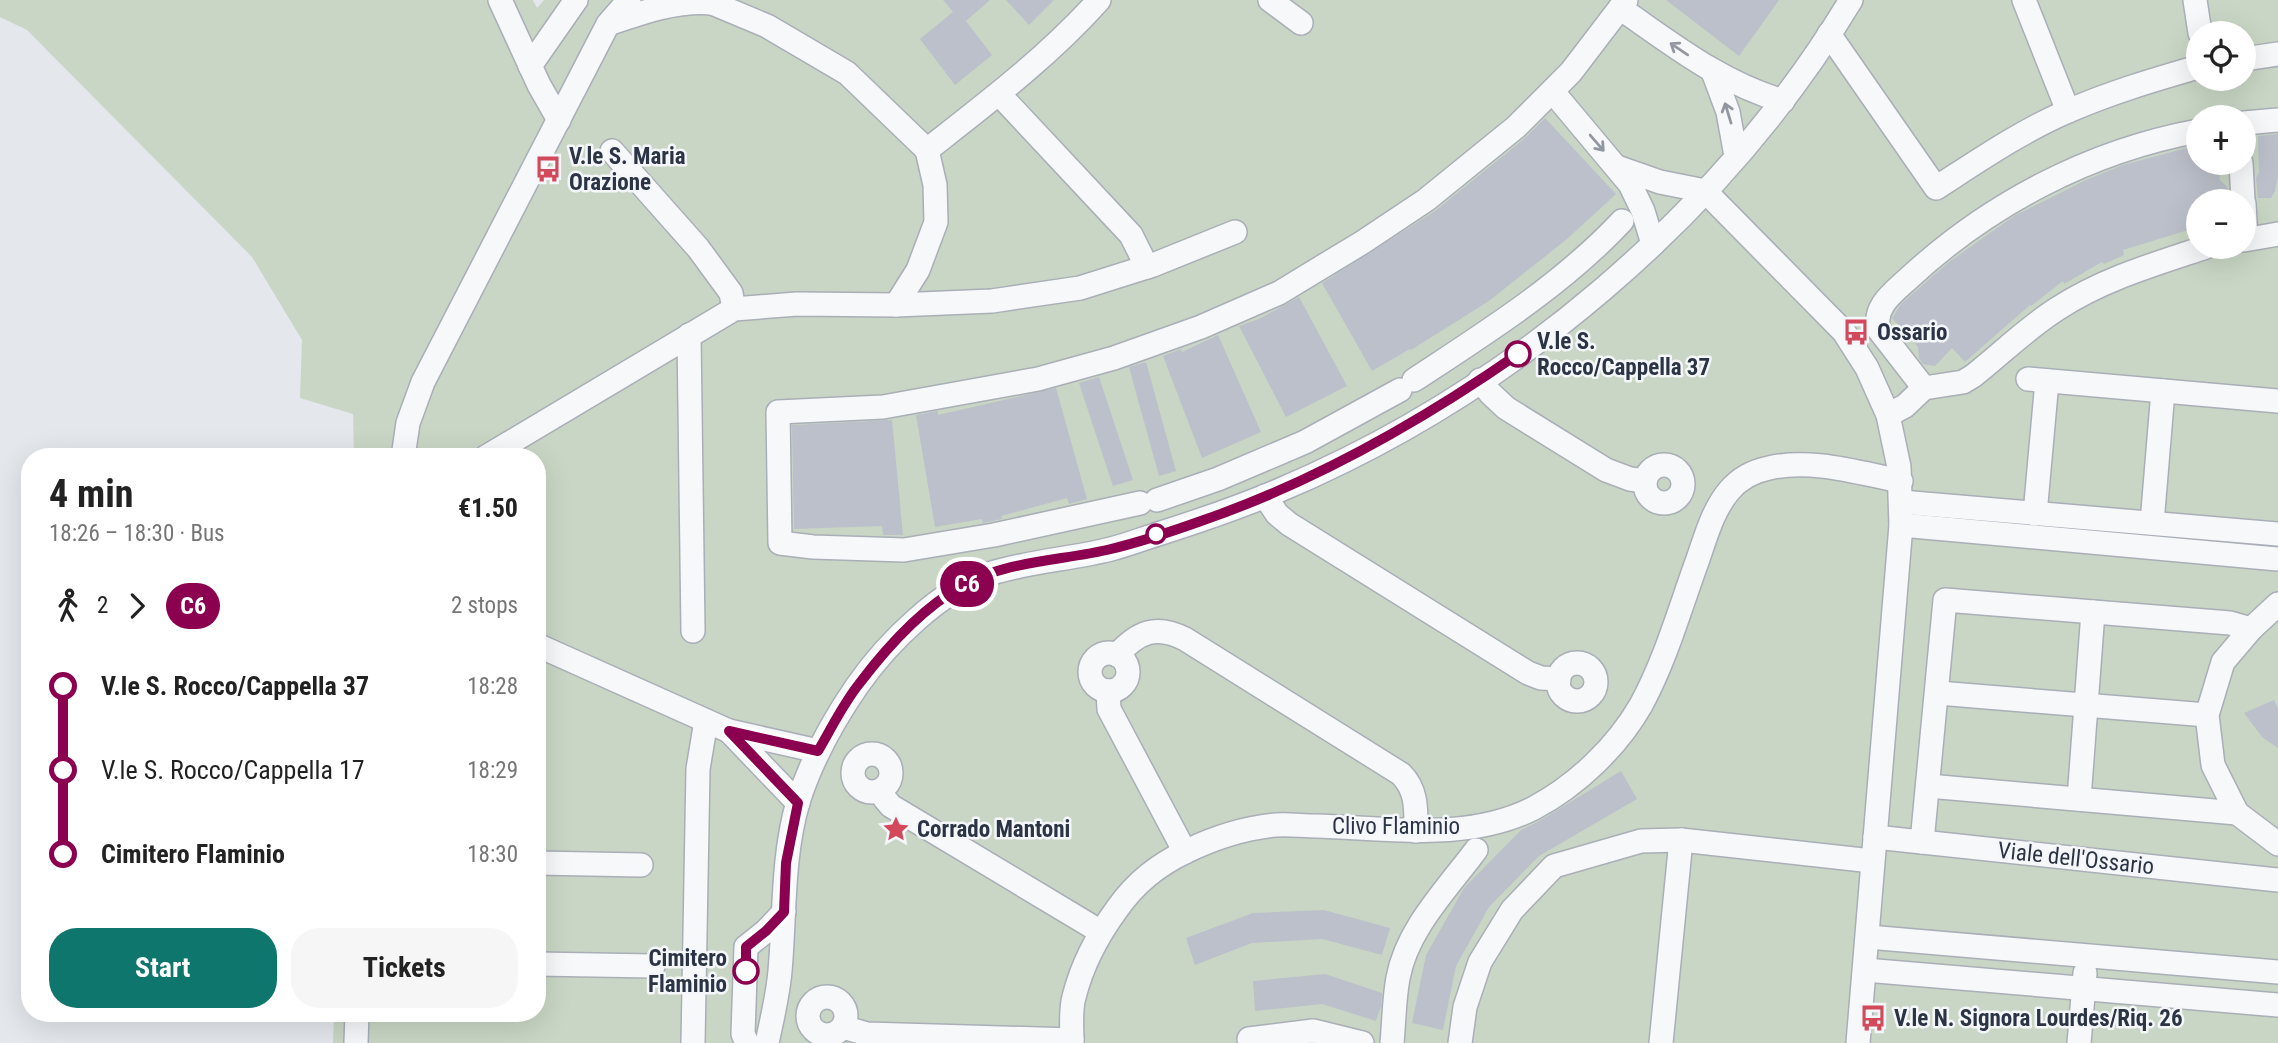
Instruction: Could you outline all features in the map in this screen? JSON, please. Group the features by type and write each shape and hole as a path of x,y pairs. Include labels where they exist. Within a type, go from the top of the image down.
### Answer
{"lane":[{"path":"500,0 530,66 559,120"},
{"path":"530,66 576,0"},
{"path":"404,448 408,423 423,382 608,24 629,0"},
{"path":"608,24 657,7 695,0 710,2 767,26 847,73 927,150 935,185 936,222 918,270 896,305"},
{"path":"927,150 999,93 1082,20 1100,0"},
{"path":"1270,0 1301,23"},
{"path":"767,1043 780,977 786,863 798,803 818,751 858,685 898,639 932,608 962,586 989,574 1031,563 1111,549 1201,521 1323,470 1370,447 1452,400 1584,305 1653,244 1705,191 1783,101 1851,0"},
{"path":"2024,0 2068,110"},
{"path":"2195,0 2198,21"},
{"path":"1622,221 1564,275 1407,385 1310,439 1218,479 1149,502 995,535 904,550 813,547 780,543 778,412 883,407 1038,379 1114,358 1201,327 1279,293 1406,213 1516,127 1553,92 1623,4 1713,72 1750,91 1783,101"},
{"path":"1829,34 1936,188 2000,147 2068,110 2121,89 2186,71"},
{"path":"2256,57 2278,54"},
{"path":"1713,72 1728,112 1736,156"},
{"path":"1553,92 1635,192 1653,244"},
{"path":"999,93 1131,234 1147,267"},
{"path":"2256,122 2278,120"},
{"path":"1924,388 1879,330 1878,312 1889,296 1954,240 1995,211 2053,178 2115,153 2186,134"},
{"path":"611,151 698,248 731,293 734,309"},
{"path":"1617,167 1660,182 1705,191 1843,332 1867,368 1888,415 1901,503 1858,1043"},
{"path":"501,448 734,309 797,304 896,305 992,300 1080,288 1147,267 1235,232"},
{"path":"2256,238 2278,234"},
{"path":"1888,415 1905,406 1924,388 1963,382 1973,376 2057,309 2091,290 2140,268 2186,253"},
{"path":"1564,275 1584,305"},
{"path":"689,335 693,631"},
{"path":"1480,380 1506,408 1606,470 1620,477 1645,481"},
{"path":"2035,514 2037,380 2278,401"},
{"path":"2152,523 2163,391"},
{"path":"1310,439 1323,470"},
{"name":"Clivo Flaminio","path":"1072,1042 1073,999 1101,932 1132,888 1152,871 1185,852 1209,840 1242,830 1278,825 1416,831 1467,827 1530,810 1576,779 1615,743 1650,689 1713,519 1725,497 1739,481 1759,471 1785,465 1823,467 1901,503"},
{"path":"1265,496 1277,514 1289,524 1517,666 1541,678 1559,679"},
{"path":"1901,503 2278,534"},
{"path":"1901,503 2278,559"},
{"path":"989,574 995,535"},
{"path":"1922,842 1945,600 2230,623 2251,629"},
{"path":"2278,604 2251,629 2223,662 2207,715 2213,765 2237,813 2278,844"},
{"path":"2079,799 2093,612"},
{"path":"1185,852 1109,709 1108,691 1120,687 1127,677 1126,664 1116,655 1135,638 1150,632 1170,631 1185,639 1401,774 1412,787 1416,831"},
{"path":"546,649 729,731 818,751"},
{"path":"1938,693 2207,715"},
{"path":"692,1043 698,769 706,721"},
{"path":"729,731 798,803"},
{"path":"1928,786 2237,813"},
{"path":"881,790 891,806 1101,932"},
{"name":"Viale dell'Ossario","path":"1875,837 2278,880"},
{"path":"1460,1043 1465,1007 1480,962 1512,910 1554,866 1641,841 1681,840 1872,861"},
{"path":"1661,1043 1681,840"},
{"path":"1392,1043 1397,978 1405,953 1417,930 1476,850"},
{"path":"546,863 641,865"},
{"path":"747,1043 743,1034 746,947 784,912"},
{"path":"1868,937 2278,972"},
{"path":"2079,1043 2087,956"},
{"path":"546,964 653,966"},
{"path":"1865,970 2278,1005"},
{"path":"356,1043 357,1022"},
{"path":"843,1027 867,1034 1072,1042"},
{"path":"1253,1042 1313,1031 1362,1043"}],"green space":[{"name":"Cimitero Flaminio","path":"0,0 533,0 537,8 544,0 2278,0 2278,1043 333,1043 334,1022 546,1022 546,448 354,448 353,414 300,398 302,340 252,257 27,30 0,17"}],"building":[{"path":"943,0 990,0 966,21 992,55 955,85 920,39 953,12"},
{"path":"1006,0 1054,0 1029,25"},
{"path":"1666,0 1779,0 1739,56"},
{"path":"1545,118 1616,194 1567,239 1489,301 1372,371 1322,283 1435,211 1525,138"},
{"path":"2278,134 2278,176 2275,191 2271,198 2258,198 2258,136"},
{"path":"2186,148 2186,175 2219,175 2228,189 2186,189 2186,231 2123,250 2124,255 2104,264 2102,262 2064,284 2063,281 2030,305 1965,362 1952,348 1935,366 1923,364 1919,358 1918,347 1892,318 1901,304 1949,262 2014,216 2123,165"},
{"path":"1299,297 1347,386 1286,417 1239,326 1261,318"},
{"path":"1218,335 1261,432 1202,458 1163,356 1181,349 1182,352"},
{"path":"1146,362 1176,471 1159,476 1129,367"},
{"path":"1099,377 1133,480 1113,486 1079,383"},
{"path":"1056,388 1087,499 1069,504 1067,498 983,523 982,519 935,527 916,415 938,411 938,415"},
{"path":"892,420 903,535 883,535 882,526 794,529 792,425"},
{"path":"2274,700 2278,709 2278,748 2262,737 2244,713"},
{"path":"1621,771 1637,799 1539,856 1489,907 1456,966 1443,1030 1412,1023 1426,955 1464,888 1521,830"},
{"path":"1324,910 1390,928 1382,955 1322,939 1252,943 1195,965 1186,938 1253,913"},
{"path":"1325,974 1382,993 1376,1021 1322,1004 1255,1011 1253,981"}],"bus line":[{"name":"C6","path":"746,971 746,947 784,912 786,863 798,803 729,731 818,751 858,685 898,639 932,608 962,586 989,574 1031,563 1111,549 1201,521 1282,490 1370,447 1452,400 1518,354"}],"place":[{"name":"V.le S. Maria Orazione","path":"548,169"},
{"name":"Ossario","path":"1856,332"},
{"name":"V.le S. Rocco/Cappella 37","path":"1518,354"},
{"name":"Corrado Mantoni","path":"896,829"},
{"name":"Cimitero Flaminio","path":"746,971"},
{"name":"V.le N. Signora Lourdes/Riq. 26","path":"1873,1018"}]}
